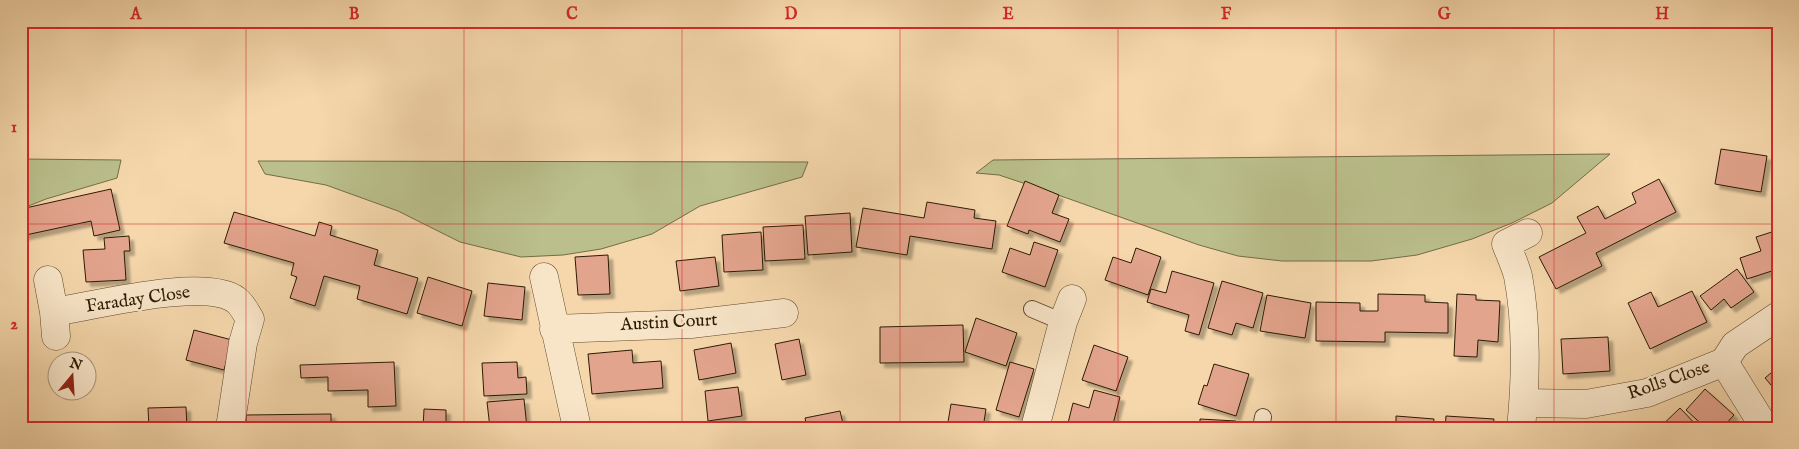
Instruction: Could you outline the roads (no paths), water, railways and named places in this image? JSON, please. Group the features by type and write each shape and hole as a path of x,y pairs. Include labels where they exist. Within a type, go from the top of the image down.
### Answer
{"street":[{"path":"1522,415 1523,318 1518,275 1506,244 1528,233"},
{"path":"544,277 577,428"},
{"name":"Faraday Close","path":"48,280 55,324 177,291 216,291 237,300 250,319 243,343 230,428"},
{"path":"1035,428 1068,310"},
{"name":"Austin Court","path":"554,329 691,324 784,313"},
{"name":"Rolls Close","path":"1522,415 1647,393 1724,362 1735,344 1778,316"},
{"name":"Rolls Close","path":"1724,362 1764,428"}],"lane":[{"path":"1032,309 1068,310"}]}
